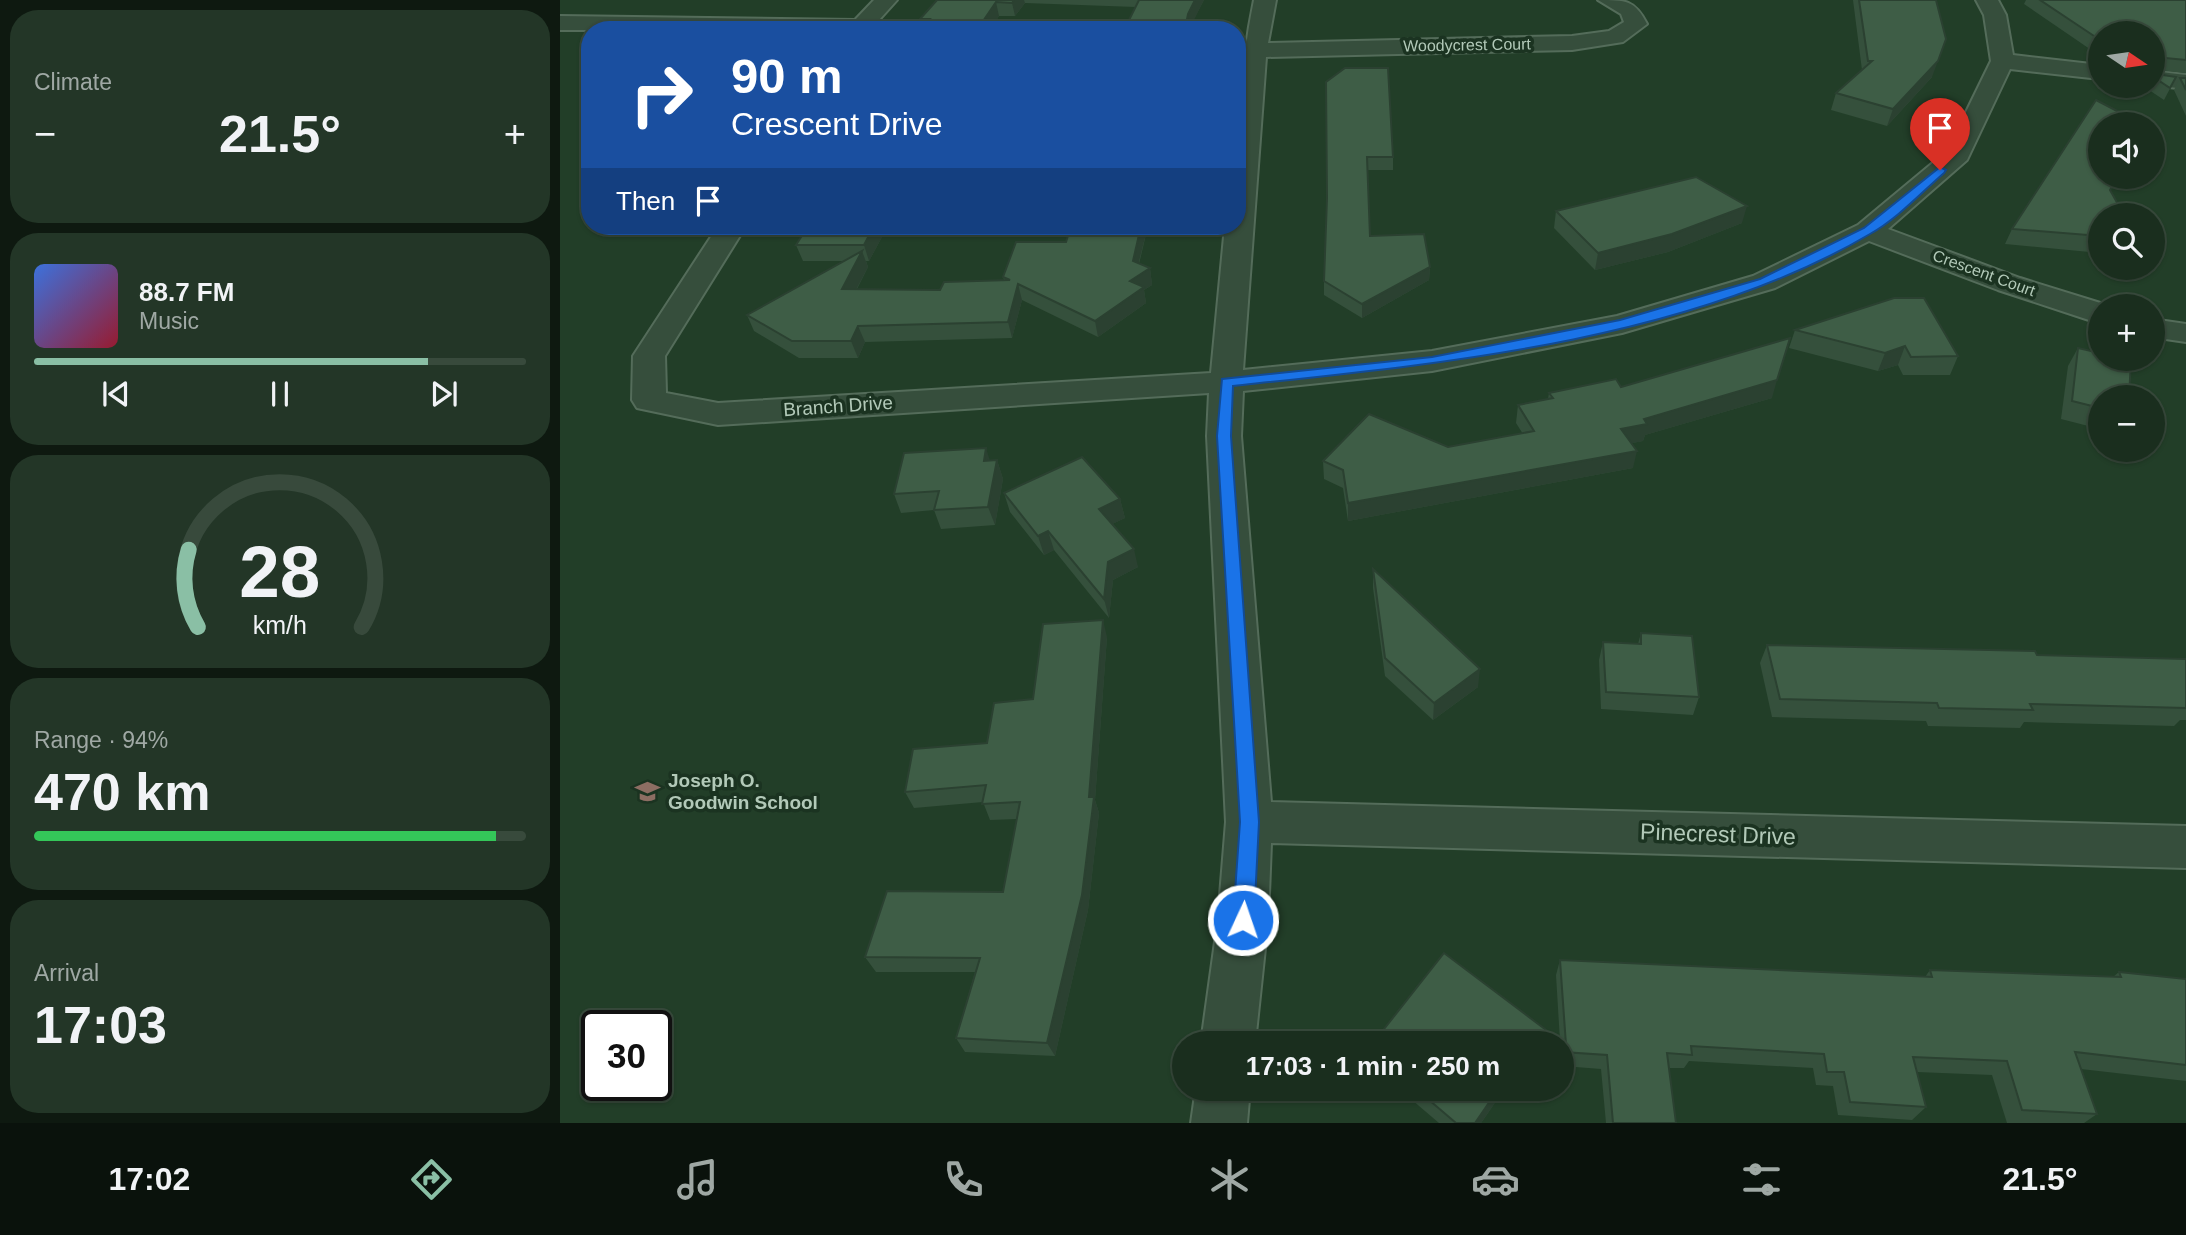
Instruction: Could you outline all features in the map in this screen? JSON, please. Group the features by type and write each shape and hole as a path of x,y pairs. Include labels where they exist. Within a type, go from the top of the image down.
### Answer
{"street":[{"path":"866,21 886,0"},
{"path":"1246,157 1255,50 1265,0"},
{"name":"Woodycrest Court","path":"1255,50 1572,43 1615,37 1636,24 1630,10 1609,0"},
{"path":"1227,382 1432,361 1622,324 1764,282 1868,231 1958,155 2002,61 1995,15 1987,0"},
{"path":"560,23 581,23"},
{"path":"2002,61 2088,71"},
{"path":"2165,80 2186,82"},
{"name":"Crescent Court","path":"1868,231 2009,284 2088,309"},
{"name":"Branch Drive","path":"726,235 649,356 649,400 718,414 1227,382"},
{"path":"1229,1031 1243,920 1249,822 1224,436 1239,235"},
{"path":"2165,330 2186,333"},
{"name":"Pinecrest Drive","path":"1249,822 2186,847"},
{"path":"1219,1123 1222,1101"}],"building":[{"path":"937,0 1014,0 1012,3 996,2 983,21 920,19"},
{"path":"1139,0 1195,0 1187,21 1128,21"},
{"path":"1859,0 1936,0 1946,39 1938,61 1893,109 1836,93 1872,61 1868,61"},
{"path":"2040,0 2186,0 2186,60 2165,58 2165,21 2088,21 2088,32"},
{"path":"1345,68 1388,68 1393,157 1367,157 1370,236 1424,234 1430,267 1362,304 1324,281 1327,198 1326,82"},
{"path":"2165,75 2176,77 2170,88 2165,85"},
{"path":"2180,78 2186,78 2186,90"},
{"path":"2096,100 2119,112 2088,112"},
{"path":"2088,112 2088,189 2111,189 2117,203 2088,203 2088,235 2012,229"},
{"path":"1696,177 1747,206 1672,234 1598,253 1556,211"},
{"path":"802,235 869,235 864,245 796,245"},
{"path":"1068,235 1139,235 1133,261 1150,268 1130,281 1144,287 1095,321 1018,284 1008,322 858,326 851,341 792,341 747,315 862,251 842,289 940,290 944,282 1010,280 1003,277 1016,242 1066,242"},
{"path":"1894,298 1924,298 1958,356 1911,357 1905,346 1885,353 1795,330"},
{"path":"1790,338 1777,380 1644,419 1647,424 1621,429 1637,451 1348,503 1343,470 1323,461 1369,414 1448,447 1534,431 1518,405 1553,398 1549,393 1616,379 1621,387"},
{"path":"2078,348 2088,350 2088,371 2130,371 2130,385 2088,385 2088,405 2072,401"},
{"path":"986,448 984,461 997,460 988,507 934,510 939,491 894,494 904,453"},
{"path":"1082,457 1120,499 1099,509 1134,549 1108,562 1104,599 1048,531 1038,536 1004,493"},
{"path":"1373,569 1480,669 1434,703 1385,658"},
{"path":"1103,620 1089,797 1094,797 1082,895 1047,1043 956,1038 980,958 865,957 887,891 1003,892 1020,802 982,804 986,785 905,792 913,749 987,743 994,703 1033,699 1043,624"},
{"path":"1641,633 1692,636 1699,697 1606,692 1603,642 1641,644"},
{"path":"1767,645 2035,651 2037,655 2186,659 2186,708 2030,704 2033,710 1939,708 1937,703 1780,699"},
{"path":"1444,953 1547,1031 1382,1031"},
{"path":"1560,960 1932,977 1930,970 2121,977 2119,972 2186,979 2186,1065 2075,1052 2097,1114 2022,1110 2007,1061 1913,1057 1926,1107 1850,1102 1844,1072 1827,1072 1824,1054 1691,1046 1692,1055 1667,1053 1676,1123 1613,1123 1607,1055 1574,1053 1574,1031 1565,1031"},
{"path":"1430,1101 1490,1101 1475,1123 1456,1123"}],"place":[{"name":"Joseph O. Goodwin School","path":"648,791"}],"route":[{"path":"1243,920 1249,822 1224,436 1227,382 1432,361 1622,324 1764,282 1868,231 1940,170"}]}
